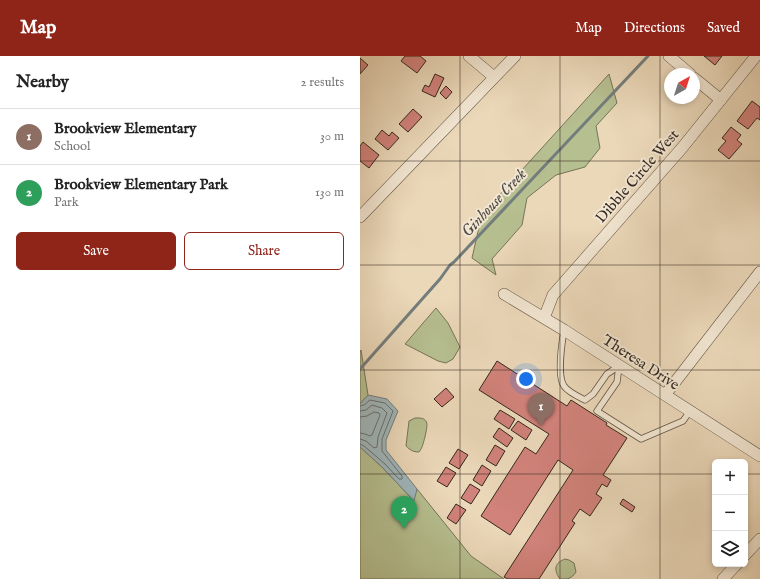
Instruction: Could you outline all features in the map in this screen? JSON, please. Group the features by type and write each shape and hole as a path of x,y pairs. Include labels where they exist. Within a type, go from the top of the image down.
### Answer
{"street":[{"path":"469,56 494,77"},
{"path":"360,217 515,56"},
{"path":"669,56 683,68"},
{"name":"Dibble Circle West","path":"544,318 553,295 682,148 756,56"},
{"path":"700,83 721,100"},
{"path":"665,395 760,272"},
{"name":"Theresa Drive","path":"504,294 564,330 760,456"},
{"path":"748,552 760,539"},
{"path":"723,579 734,567"}],"lane":[{"path":"564,330 561,347 561,378 564,387 576,395 585,400 594,394 607,374 619,366"},
{"path":"619,366 617,382 597,411 641,439 683,421 690,411"}],"green space":[{"path":"609,74 617,103 596,126 600,148 585,167 556,175 527,198 522,225 492,259 496,275 472,258 482,214"},
{"path":"436,308 448,323 460,347 453,359 446,363 438,361 405,344"},
{"path":"361,350 368,395 360,404 360,352"},
{"path":"415,418 424,419 427,423 425,437 419,452 415,452 406,446 409,421"},
{"path":"360,447 382,467 413,500 417,489 471,556 504,579 360,579"},
{"path":"565,559 574,563 576,572 570,578 560,579 556,572 556,567 559,562"}],"water":[{"path":"368,395 387,399 398,411 386,440 386,450 417,489 414,501 382,467 360,447 360,404"}],"building":[{"path":"405,56 420,56 426,61 417,73 401,61"},
{"path":"704,56 722,56 715,65"},
{"path":"360,58 368,65 360,74"},
{"path":"435,74 444,78 435,97 422,91 425,85 429,87"},
{"path":"446,86 452,92 446,99 440,93"},
{"path":"752,101 760,107 760,120 757,118 748,129 737,121"},
{"path":"413,109 422,117 408,132 399,124"},
{"path":"731,127 741,135 737,140 742,144 729,159 718,150 726,141 722,138"},
{"path":"382,130 389,136 392,132 399,138 388,150 375,139"},
{"path":"363,142 379,155 369,168 360,161 360,146"},
{"path":"497,361 567,406 571,400 627,438 603,475 611,480 607,487 602,484 596,494 602,498 590,516 580,509 572,521 575,523 539,579 508,579 504,577 573,470 558,460 510,535 481,516 525,447 536,454 549,434 479,390"},
{"path":"446,388 454,397 442,407 434,399"},
{"path":"500,410 515,419 509,429 494,419"},
{"path":"518,421 532,430 526,440 511,430"},
{"path":"499,428 513,438 507,447 493,437"},
{"path":"495,445 505,451 496,466 486,460"},
{"path":"458,449 468,455 459,469 449,463"},
{"path":"482,465 491,471 482,486 473,480"},
{"path":"446,467 456,473 447,487 437,481"},
{"path":"470,484 480,490 471,504 461,498"},
{"path":"623,499 635,507 632,512 620,504"},
{"path":"456,504 466,510 456,524 447,518"}],"waterway":[{"name":"Ginhouse Creek","path":"360,369 440,279 450,265 648,56"}],"place":[{"name":"Brookview Elementary","path":"541,426"},
{"name":"Brookview Elementary Park","path":"404,529"}]}
